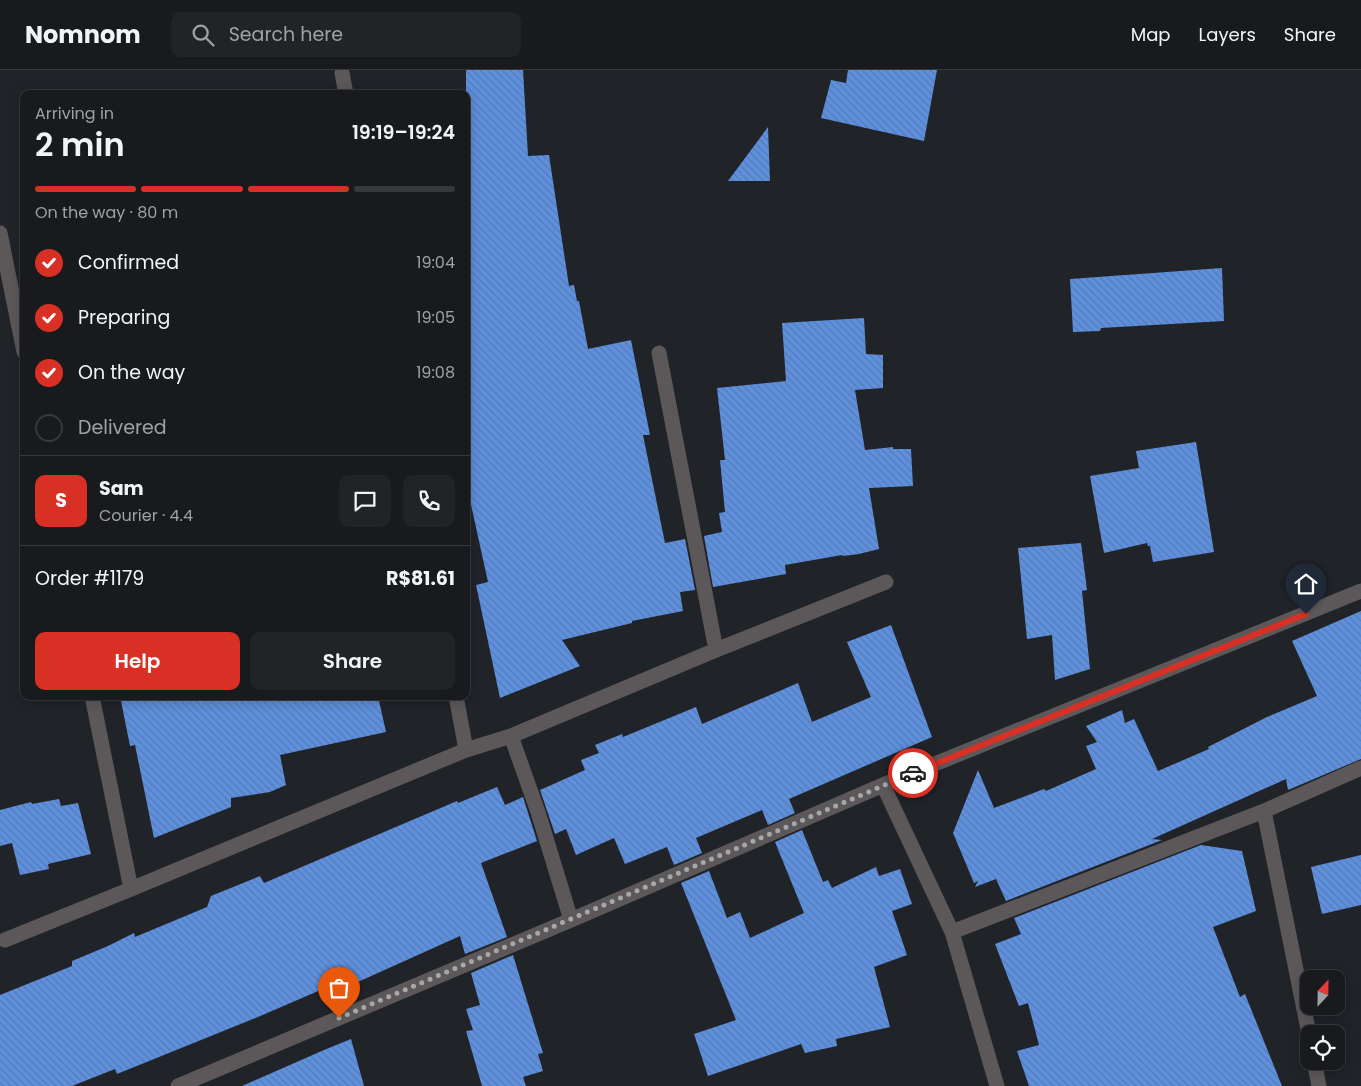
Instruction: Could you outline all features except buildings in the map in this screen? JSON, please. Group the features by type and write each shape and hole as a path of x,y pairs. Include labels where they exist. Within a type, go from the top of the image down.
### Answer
{"street":[{"path":"342,73 345,90"},
{"path":"0,233 20,332"},
{"path":"659,353 716,650"},
{"path":"5,940 466,750 511,736 716,650 886,582"},
{"path":"178,1086 571,920 883,785 1361,592"},
{"path":"93,700 131,889"},
{"path":"457,700 466,750"},
{"path":"511,736 538,812 571,920"},
{"path":"952,932 1264,812 1361,768"},
{"path":"883,785 952,932 997,1086"},
{"path":"1264,812 1307,1025"},
{"path":"1316,1070 1319,1086"}],"way so far":[{"path":"339,1018 913,773"}],"route":[{"path":"913,773 1306,614"}]}
